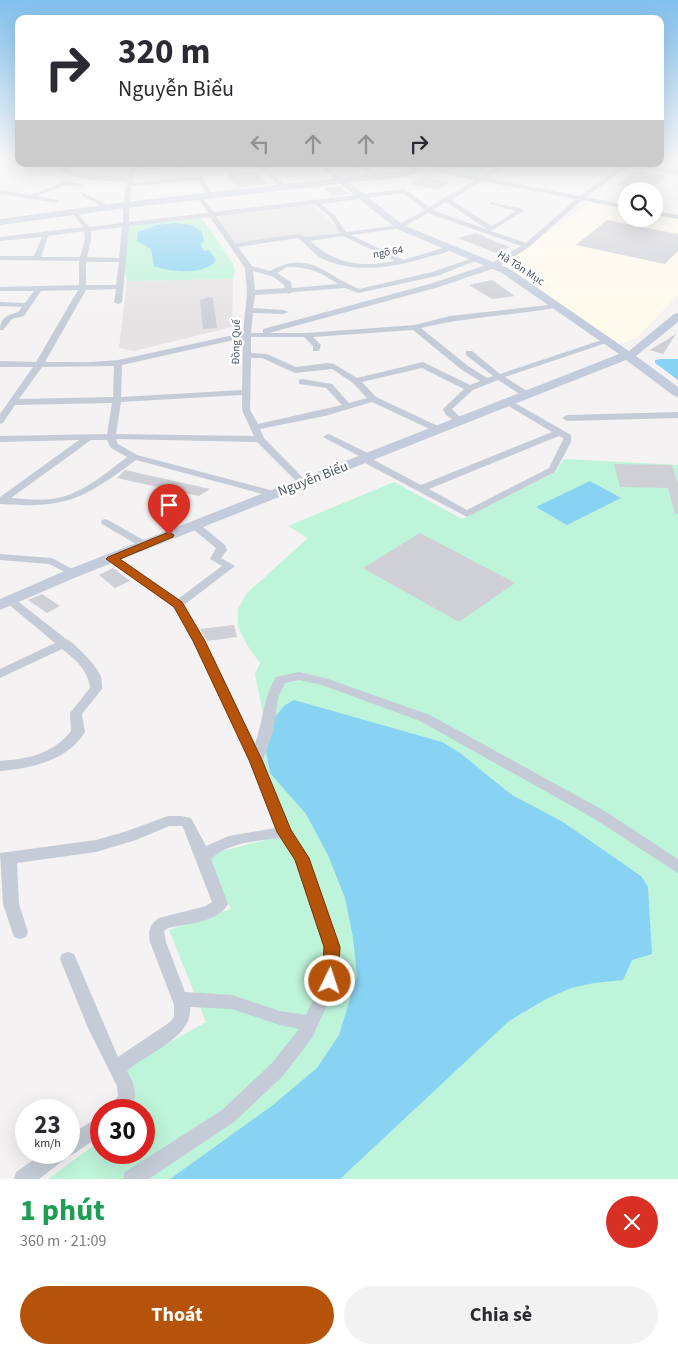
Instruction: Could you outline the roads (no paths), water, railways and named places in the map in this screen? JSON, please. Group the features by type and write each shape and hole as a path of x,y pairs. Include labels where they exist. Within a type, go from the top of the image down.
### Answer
{"street":[{"path":"0,222 60,214"},
{"path":"0,421 39,365 56,333 82,292 84,277 83,260 88,239 87,228 77,214"},
{"path":"118,302 126,214"},
{"path":"0,239 220,214"},
{"path":"330,214 345,234 402,262"},
{"name":"Hà Tôn Mục","path":"384,214 400,226 495,265 675,388"},
{"path":"234,245 299,236 306,239 400,226 423,214"},
{"path":"437,214 527,246"},
{"path":"468,214 504,238"},
{"path":"492,230 515,214"},
{"path":"260,334 436,284 495,265 527,246 563,214"},
{"path":"663,214 678,217"},
{"name":"Đồng Quế","path":"212,215 249,268 251,293 246,335 246,410 260,439 303,483"},
{"path":"37,260 45,237 44,234"},
{"name":"ngõ 64","path":"306,239 312,248 328,259 360,267 402,262 450,248"},
{"path":"0,258 122,260"},
{"path":"272,273 286,265 304,265 323,271 346,286 358,290 434,274 479,258"},
{"path":"249,268 272,273 288,284 289,292"},
{"path":"251,293 289,292 346,286"},
{"path":"0,290 119,287"},
{"path":"0,328 9,316 21,314 38,290"},
{"path":"332,313 333,302"},
{"path":"0,304 27,305"},
{"path":"0,364 90,365 118,363 246,335 306,335 415,327 450,318 518,312 554,306"},
{"path":"248,310 284,312"},
{"path":"627,356 638,351 677,318"},
{"path":"415,327 465,368 486,381"},
{"path":"306,335 317,345 316,349"},
{"path":"459,421 447,409 470,388 608,341"},
{"path":"469,353 499,377 527,394"},
{"path":"247,355 264,356 295,370 334,366 356,381 373,399 437,429"},
{"name":"Nguyễn Biểu","path":"5,603 72,573 112,559 437,429 627,356"},
{"path":"118,363 117,400 111,438 114,446 134,457 274,494"},
{"path":"356,381 423,365 470,388"},
{"path":"302,382 329,386 348,406"},
{"path":"14,402 117,400 246,392"},
{"path":"254,428 373,399"},
{"path":"328,437 467,514 552,470 557,464 557,458 567,444 568,437 508,402"},
{"path":"567,418 678,415"},
{"path":"421,489 559,432"},
{"path":"0,439 152,436 260,439"},
{"path":"1,501 88,438"},
{"path":"1,501 34,503 59,501 93,486 134,457"},
{"path":"106,522 145,545"},
{"path":"178,604 230,566 216,558 222,550 221,547 194,525"},
{"path":"0,557 52,560 72,573"},
{"path":"112,559 178,604 226,695 256,760 284,832 302,858 332,947 330,981 306,1033 277,1070 228,1116 132,1179"},
{"path":"0,766 23,764 54,754 72,742 78,732 76,713 96,689 95,677 81,658 65,643 5,603"},
{"path":"0,674 65,643"},
{"path":"256,760 266,732 272,698 280,680 299,676 325,682 425,718 446,729 484,752 598,814 678,867"},
{"path":"20,932 11,904 5,859 96,846 131,836 168,822 186,822 190,827 220,904 211,910 164,923 158,927 156,932 158,942 179,999 183,1015 182,1022 116,1070"},
{"path":"203,857 208,851 216,847 253,836 284,832"},
{"path":"68,959 96,1028 116,1070 125,1084 125,1099"},
{"path":"179,999 232,1002 280,1018 310,1024"},
{"path":"23,1179 44,1164"}],"water":[{"path":"176,223 192,225 202,232 204,242 200,243 204,251 209,250 216,260 211,265 196,271 169,270 154,266 151,249 137,241 138,232 157,225"},
{"path":"678,359 678,380 655,363 655,360"},
{"path":"590,481 621,498 567,525 536,507"},
{"path":"294,700 442,742 460,753 512,795 563,822 641,876 648,887 652,954 632,960 623,980 571,988 546,999 509,1021 340,1179 170,1179 273,1105 317,1068 339,1035 357,976 353,937 345,898 328,855 306,814 270,773 265,745 274,718 285,705"}]}
